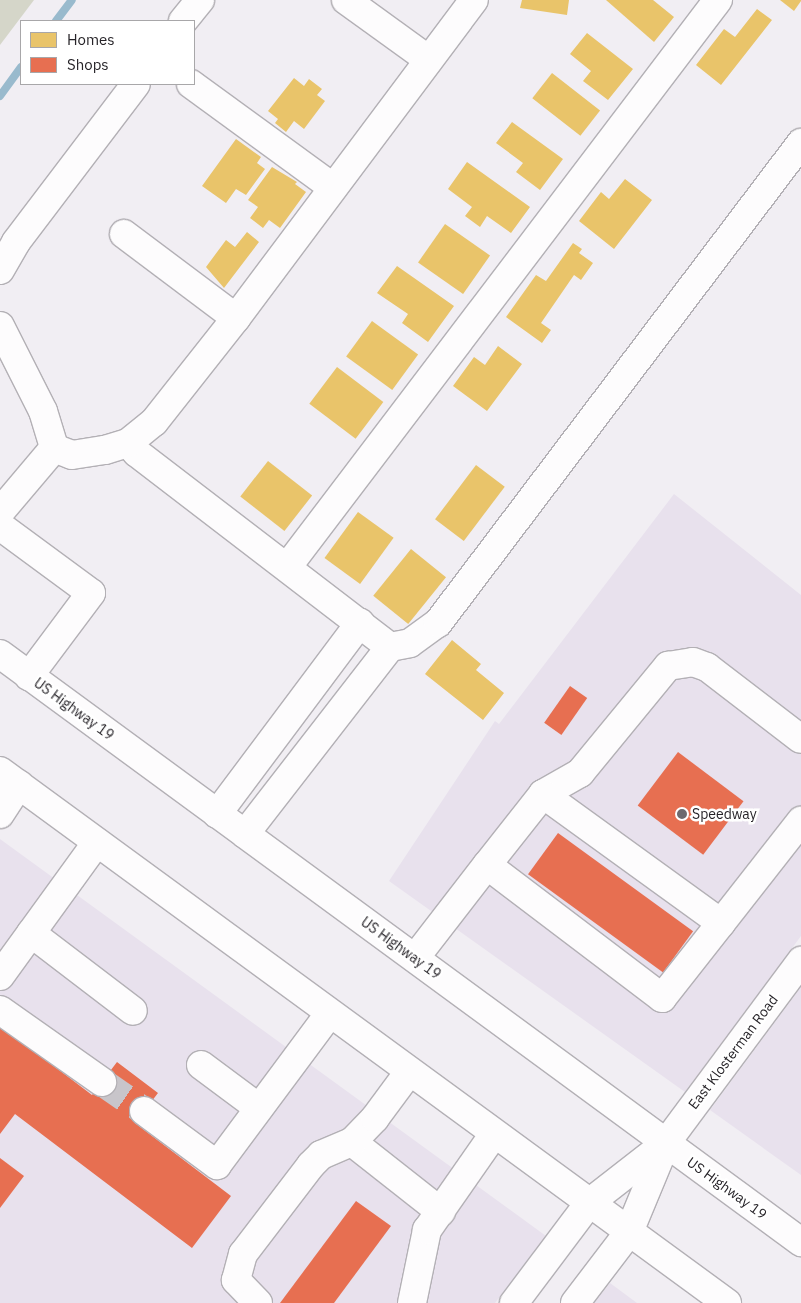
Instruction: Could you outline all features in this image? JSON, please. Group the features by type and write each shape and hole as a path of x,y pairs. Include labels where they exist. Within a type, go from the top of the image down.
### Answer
{"main road":[{"path":"185,20 200,0"},
{"path":"346,0 429,60"},
{"path":"54,448 72,455 105,450 128,443 147,428 181,391 474,0"},
{"path":"288,566 718,0"},
{"path":"0,270 16,242 135,85"},
{"path":"192,85 332,187"},
{"path":"245,834 390,646 410,643 438,623 801,143"},
{"path":"124,234 236,318"},
{"path":"0,326 43,411 54,448"},
{"path":"128,443 137,453 288,566 390,646"},
{"path":"0,512 54,448"},
{"path":"0,526 91,593 29,676"},
{"path":"217,814 360,623"},
{"name":"US Highway 19","path":"0,654 801,1242"},
{"path":"415,958 543,794 580,773 657,676 668,666 693,662 707,667 801,739"},
{"path":"0,814 10,778 329,1014 727,1303"},
{"path":"543,794 721,923"},
{"path":"487,865 662,998 801,821"},
{"path":"0,976 97,842"},
{"path":"31,933 134,1011"},
{"name":"East Klosterman Road","path":"575,1303 630,1232 666,1143 801,961"},
{"path":"0,1010 102,1082"},
{"path":"144,1111 217,1165 329,1014"},
{"path":"201,1065 259,1108"},
{"path":"258,1303 236,1280 243,1254 311,1165 321,1155 352,1142 375,1118 410,1072"},
{"path":"412,1303 423,1240 494,1134"},
{"path":"352,1142 440,1212"},
{"name":"East Klosterman Road","path":"514,1303 589,1203 666,1143"}],"shaded area":[{"path":"0,0 34,0 0,45"},
{"path":"674,494 801,595 801,936 685,1092 389,881 495,721 499,724"},
{"path":"0,839 546,1236 495,1303 0,1303"},
{"path":"801,987 801,1175 710,1110"},
{"path":"610,1283 637,1303 594,1303"}],"building: Homes":[{"path":"522,0 569,0 567,15 520,8"},
{"path":"606,0 653,0 674,17 654,42"},
{"path":"780,0 801,0 801,1 794,11"},
{"path":"757,9 772,20 721,85 696,65 724,29 735,37"},
{"path":"587,33 633,69 608,100 583,81 591,71 570,54"},
{"path":"552,73 600,111 580,136 532,98"},
{"path":"294,78 304,86 309,79 322,89 317,95 325,101 304,129 294,121 286,132 275,123 278,119 268,111"},
{"path":"512,122 563,159 540,190 516,172 523,163 496,143"},
{"path":"236,139 261,157 257,163 265,169 246,195 236,189 226,203 202,186"},
{"path":"467,162 530,207 511,233 487,216 480,227 465,216 472,207 448,189"},
{"path":"272,167 297,182 295,184 306,192 280,228 269,220 263,228 250,218 258,207 248,200"},
{"path":"625,179 652,200 614,249 579,221 601,192 609,199"},
{"path":"445,224 490,256 463,294 418,263"},
{"path":"247,232 259,242 224,288 206,267 226,240 235,247"},
{"path":"573,243 582,249 579,253 593,263 581,280 574,275 541,323 551,330 542,343 506,317 536,275 546,281"},
{"path":"397,266 454,306 428,342 402,323 408,314 377,293"},
{"path":"372,321 418,355 392,390 346,357"},
{"path":"498,346 522,364 487,411 453,386 474,357 485,365"},
{"path":"337,367 383,402 356,439 309,404"},
{"path":"268,461 312,495 284,531 240,496"},
{"path":"476,465 505,487 464,541 435,519"},
{"path":"358,512 394,538 360,584 324,558"},
{"path":"411,549 446,577 408,624 373,596"},
{"path":"452,640 481,664 476,670 504,693 483,720 425,674"}],"building: Shops":[{"path":"570,686 587,698 561,735 544,723"},
{"path":"678,752 743,801 703,855 638,806"},
{"path":"558,833 693,931 663,972 528,874"},
{"path":"0,1025 92,1095 117,1062 158,1093 135,1123 231,1196 192,1248 15,1114 0,1134"},
{"path":"0,1158 24,1176 0,1208"},
{"path":"356,1201 391,1226 334,1303 280,1303"}],"waterway":[{"path":"57,20 72,0"},
{"path":"0,96 20,68"}],"tunnel":[{"path":"102,1082 144,1111"}],"place":[{"name":"Speedway","path":"682,814"}]}
